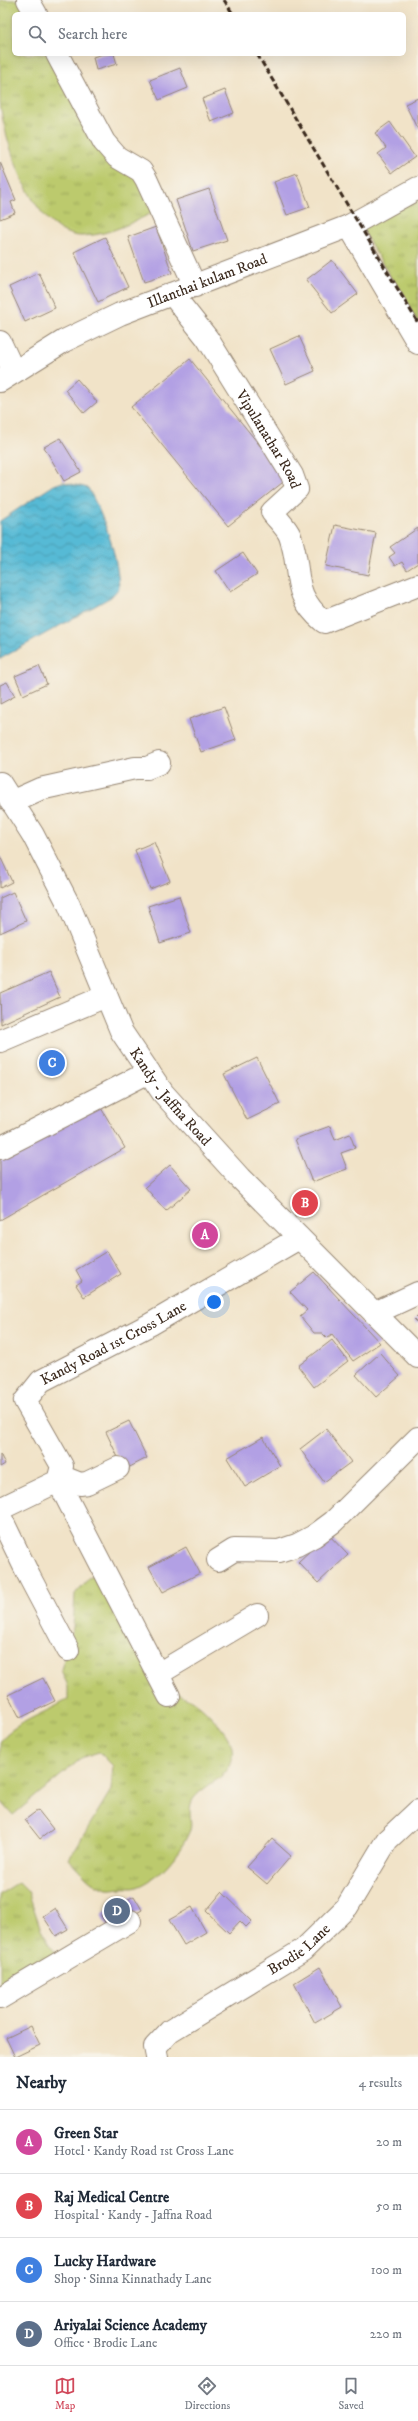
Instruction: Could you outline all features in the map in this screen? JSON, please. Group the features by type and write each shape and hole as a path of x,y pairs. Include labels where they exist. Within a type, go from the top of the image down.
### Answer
{"main road":[{"path":"28,0 35,12"},
{"path":"58,56 104,142 117,157 141,171 146,179 195,286"},
{"name":"Illanthai kulam Road","path":"7,376 64,340 120,314 348,226 418,188"},
{"path":"348,226 418,343"},
{"name":"Vipulanathar Road","path":"172,294 207,338 292,474 297,489 272,512 290,535 298,585 303,599 312,612 324,622 418,585"},
{"path":"0,342 7,376"},
{"path":"11,802 40,788 135,768 147,768 159,763"},
{"name":"Kandy - Jaffna Road","path":"0,783 33,835 69,906 121,1031 163,1093 231,1169 418,1357"},
{"path":"0,1041 106,996"},
{"path":"0,1148 150,1072"},
{"name":"Kandy Road 1st Cross Lane","path":"59,1478 62,1466 25,1401 41,1381 151,1324 299,1238"},
{"path":"374,1313 418,1293"},
{"path":"218,1560 234,1550 278,1551 297,1545 314,1536 333,1522 418,1438"},
{"path":"0,1509 59,1478 80,1484 87,1483 118,1468"},
{"path":"59,1478 170,1696"},
{"path":"0,1516 68,1650"},
{"path":"158,1674 257,1616"},
{"name":"Brodie Lane","path":"157,2057 155,2047 170,2031 303,1950 347,1907 387,1840 418,1811"},
{"path":"0,1998 130,1921"}],"green space":[{"path":"0,0 28,0 35,12 12,12 12,56 58,56 160,209 132,223 93,235 83,236 66,232 50,222 37,205 25,185 8,141 0,103"},
{"path":"418,188 418,323 357,221"},
{"path":"110,1570 176,1692 197,1703 216,1721 230,1742 232,1757 226,1772 194,1798 190,1806 190,1830 181,1847 169,1864 154,1878 137,1887 107,1889 91,1881 69,1859 111,1790 113,1766 99,1752 83,1757 13,1815 0,1800 0,1744 3,1738 10,1731 19,1725 68,1699 68,1686 61,1670 73,1628 75,1594 89,1578"},
{"path":"19,1882 28,1891 41,1930 61,1962 0,1998 0,1894"}],"water":[{"path":"63,482 88,488 109,536 116,563 119,588 111,597 0,659 0,521 54,485"}],"building":[{"path":"115,56 117,64 96,70 93,57"},
{"path":"180,68 188,88 159,100 150,80"},
{"path":"225,90 234,113 211,122 202,99"},
{"path":"418,98 418,130 405,104"},
{"path":"390,122 415,157 392,173 378,154 386,148 375,133"},
{"path":"0,162 16,200 11,202 15,213 0,219"},
{"path":"297,173 310,207 287,215 274,182"},
{"path":"209,189 227,240 193,251 176,200"},
{"path":"156,227 172,273 144,282 128,237"},
{"path":"105,237 128,287 98,302 74,252"},
{"path":"332,260 358,294 332,313 306,280"},
{"path":"39,273 55,308 25,322 9,287"},
{"path":"299,336 315,371 286,384 270,349"},
{"path":"190,359 287,479 228,526 131,407"},
{"path":"77,379 97,402 84,413 65,390"},
{"path":"60,438 81,472 64,481 44,447"},
{"path":"335,525 376,533 368,575 326,566"},
{"path":"418,528 418,563 407,570 402,562 395,566 389,557 395,553 390,547"},
{"path":"243,553 257,574 230,592 216,571"},
{"path":"39,666 47,684 23,695 15,676"},
{"path":"7,682 15,696 0,704 0,685"},
{"path":"224,707 236,740 201,752 189,719"},
{"path":"154,842 170,881 150,889 135,850"},
{"path":"0,856 12,882 0,888"},
{"path":"13,892 26,921 0,933 0,898"},
{"path":"179,896 191,933 160,943 148,906"},
{"path":"49,972 60,997 1,1024 0,993"},
{"path":"257,1058 280,1104 247,1120 224,1074"},
{"path":"98,1103 125,1148 0,1220 0,1159"},
{"path":"330,1126 335,1140 350,1134 355,1148 341,1153 347,1169 312,1182 295,1139"},
{"path":"170,1165 191,1189 166,1211 145,1187"},
{"path":"107,1251 121,1274 84,1297 76,1285 82,1281 76,1270"},
{"path":"314,1272 380,1343 353,1361 332,1334 327,1338 322,1333 314,1333 300,1316 307,1310 290,1292"},
{"path":"418,1316 418,1324 414,1320"},
{"path":"332,1340 348,1361 314,1387 298,1366"},
{"path":"380,1353 400,1376 376,1397 356,1375"},
{"path":"129,1421 147,1458 124,1470 106,1432"},
{"path":"326,1429 351,1462 324,1482 300,1449"},
{"path":"263,1437 280,1466 245,1487 227,1458"},
{"path":"0,1454 5,1464 0,1467"},
{"path":"328,1534 348,1555 318,1583 298,1562"},
{"path":"186,1547 200,1573 163,1592 149,1567"},
{"path":"43,1678 55,1701 20,1718 8,1695"},
{"path":"38,1810 53,1829 40,1839 25,1820"},
{"path":"272,1839 291,1856 267,1884 247,1867"},
{"path":"222,1892 252,1921 246,1927 240,1921 229,1933 206,1911"},
{"path":"134,1896 142,1910 109,1929 101,1915"},
{"path":"192,1907 206,1932 184,1945 169,1920"},
{"path":"55,1908 68,1929 56,1936 43,1916"},
{"path":"320,1967 342,2007 315,2023 294,1983"},
{"path":"31,2026 40,2045 15,2057 6,2038"}],"railway":[{"path":"224,0 232,12"},
{"path":"258,56 418,323"}],"place":[{"name":"Lucky Hardware","path":"52,1063"},
{"name":"Raj Medical Centre","path":"305,1203"},
{"name":"Green Star","path":"205,1235"},
{"name":"Ariyalai Science Academy","path":"117,1911"}]}
